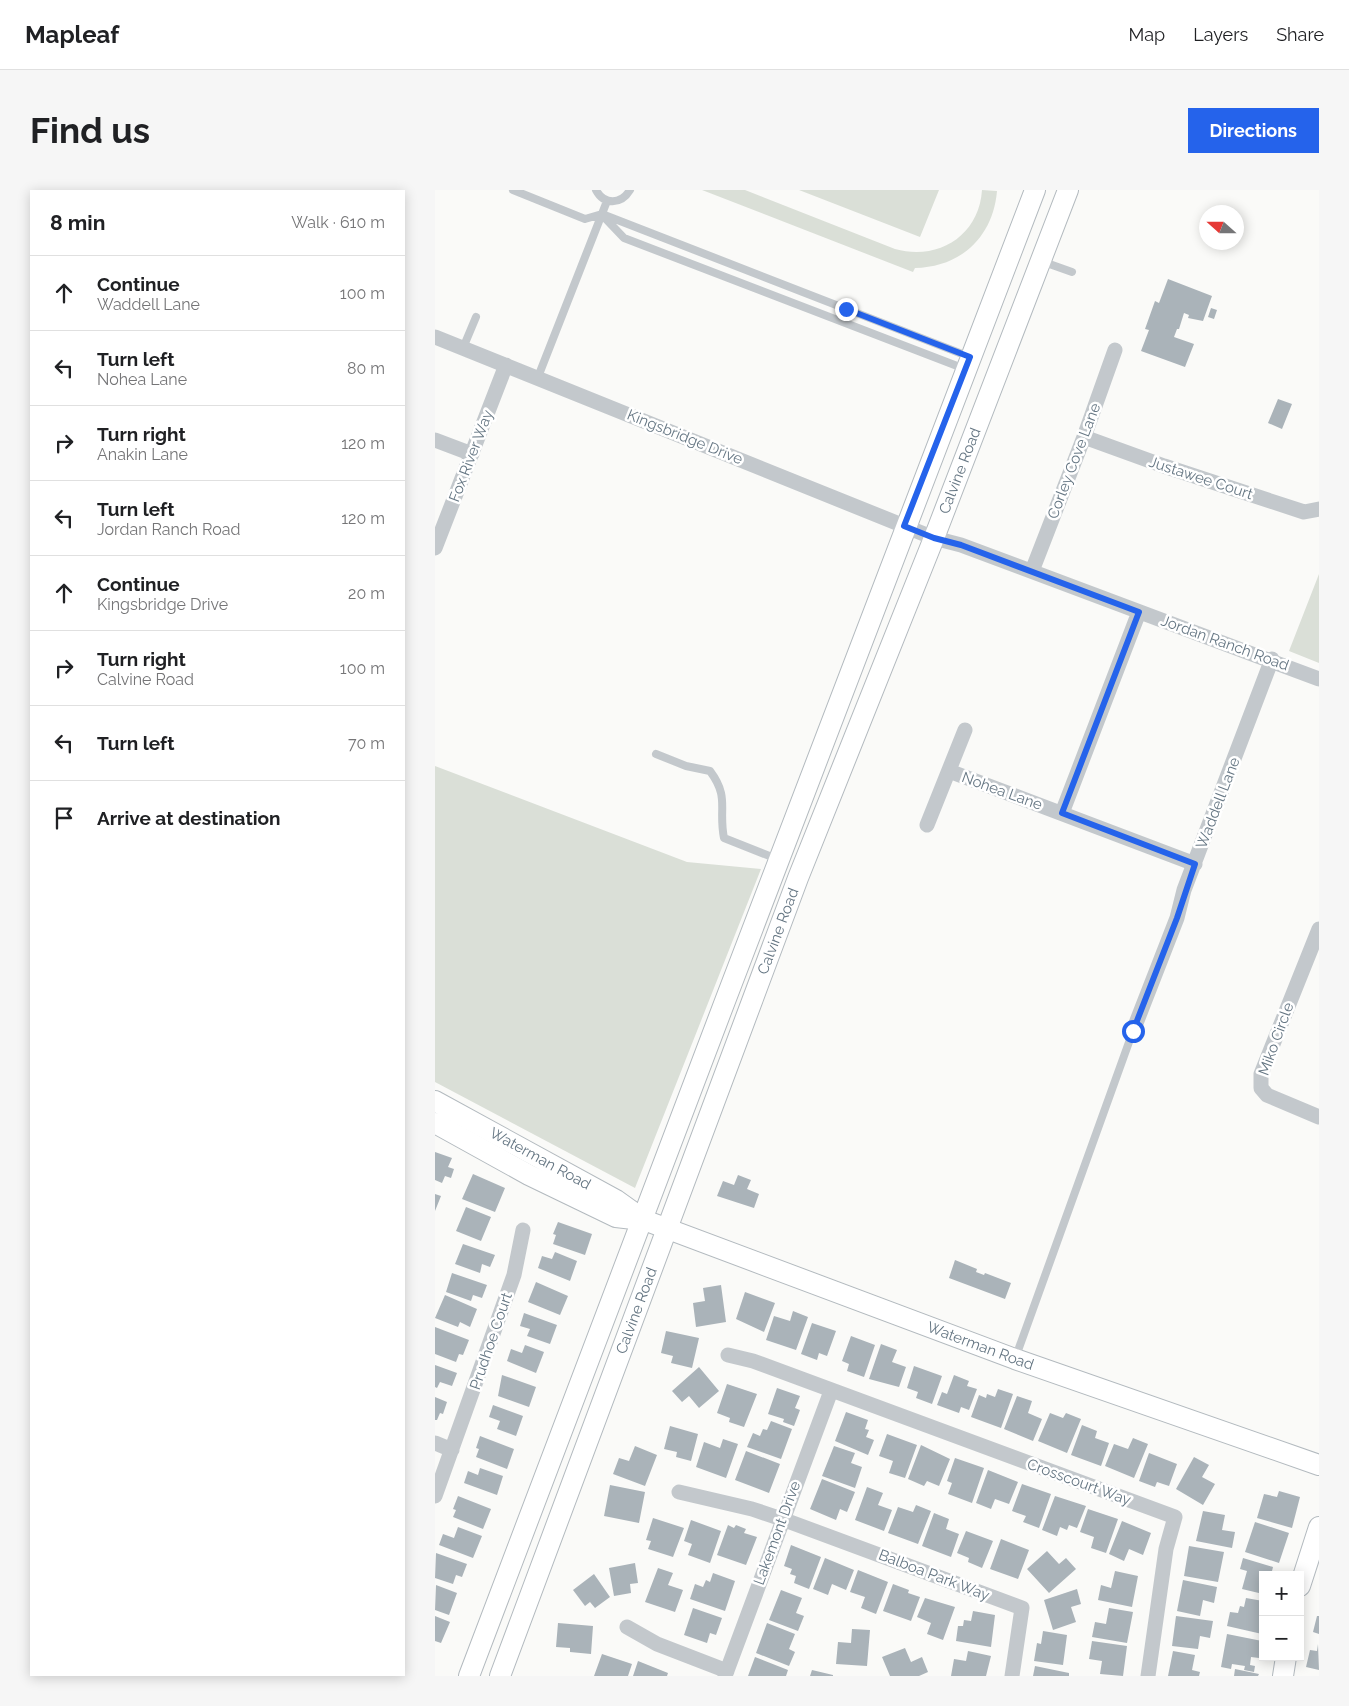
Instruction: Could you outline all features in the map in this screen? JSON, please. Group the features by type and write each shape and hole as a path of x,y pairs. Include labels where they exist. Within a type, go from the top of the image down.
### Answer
{"main road":[{"name":"Calvine Road","path":"469,1676 645,1220 904,526 1035,190"},
{"path":"1056,190 1058,216"},
{"name":"Calvine Road","path":"499,1676 798,878 934,538 1068,190"},
{"name":"Waterman Road","path":"435,1101 616,1200 645,1220 666,1229 1015,1359 1319,1465"},
{"name":"Waterman Road","path":"435,1123 529,1175 616,1217 645,1220"},
{"path":"1304,1580 1312,1568 1319,1527"},
{"path":"484,1676 511,1600 513,1561"},
{"path":"1283,1676 1285,1661"}],"street":[{"name":"Kingsbridge Drive","path":"435,337 934,538"},
{"name":"Corley Cove Lane","path":"1032,571 1085,437 1115,350"},
{"name":"Fox River Way","path":"435,548 506,365"},
{"name":"Justawee Court","path":"1085,437 1165,466 1304,512 1319,508"},
{"path":"435,440 472,454"},
{"name":"Jordan Ranch Road","path":"934,538 961,545 1032,571 1319,679"},
{"path":"1062,813 1139,612"},
{"name":"Waddell Lane","path":"1133,1031 1177,918 1195,864 1272,660"},
{"path":"927,825 965,730"},
{"name":"Nohea Lane","path":"949,771 1195,864"},
{"name":"Miko Circle","path":"1319,929 1261,1074 1261,1088 1267,1095 1319,1117"},
{"name":"Prudhoe Court","path":"435,1496 514,1275 523,1230"},
{"path":"729,1355 753,1361 831,1391"},
{"name":"Lakemont Drive","path":"726,1673 831,1391"},
{"name":"Crosscourt Way","path":"831,1391 1175,1517 1166,1549 1147,1676"},
{"path":"435,1443 452,1450"},
{"path":"679,1492 782,1519"},
{"name":"Balboa Park Way","path":"782,1519 1022,1608 1012,1676"},
{"path":"627,1627 657,1644 726,1673"}],"lane":[{"path":"513,190 585,219 602,214 968,363"},
{"path":"595,190 607,201 621,200 630,190"},
{"path":"538,377 607,201"},
{"path":"602,214 624,238 968,363"},
{"path":"1041,260 1072,272"},
{"path":"463,348 476,317"},
{"path":"656,754 686,766 710,771 719,784 723,797 720,820 724,838 779,859"},
{"path":"1015,1359 1133,1031"}],"shaded area":[{"path":"702,190 745,190 895,249 911,252 941,248 953,241 964,232 973,220 979,206 982,190 997,191 989,222 972,246 947,262 915,268 913,272"},
{"path":"799,190 939,190 920,237"},
{"path":"1319,574 1319,663 1289,651"},
{"path":"435,766 687,862 761,869 635,1188 435,1082"}],"building":[{"path":"1168,279 1212,296 1203,321 1188,318 1189,315 1184,313 1179,329 1177,329 1174,337 1194,344 1185,367 1141,351 1149,330 1145,329 1155,301 1159,303"},
{"path":"1211,308 1217,310 1214,319 1208,317"},
{"path":"1278,399 1292,404 1282,429 1268,423"},
{"path":"435,1152 452,1158 448,1167 454,1169 451,1178 445,1176 442,1183 435,1180"},
{"path":"473,1174 505,1188 495,1212 462,1199"},
{"path":"738,1175 751,1180 747,1189 759,1194 754,1208 717,1196 723,1181 734,1185"},
{"path":"435,1194 441,1196 435,1211"},
{"path":"466,1207 491,1217 481,1241 456,1231"},
{"path":"558,1222 592,1234 585,1255 553,1244 556,1235 553,1234"},
{"path":"463,1244 495,1255 490,1267 482,1264 480,1273 455,1264"},
{"path":"555,1252 577,1261 570,1281 538,1268 542,1256 552,1259"},
{"path":"955,1260 977,1269 976,1272 984,1275 985,1273 1011,1283 1005,1299 949,1278"},
{"path":"452,1273 487,1285 482,1298 473,1295 471,1301 446,1292"},
{"path":"536,1282 568,1296 560,1315 528,1302"},
{"path":"721,1285 726,1322 696,1327 693,1303 705,1301 703,1288"},
{"path":"745,1292 775,1303 764,1332 736,1319"},
{"path":"445,1295 477,1309 470,1327 460,1322 458,1327 435,1318"},
{"path":"793,1311 808,1317 796,1350 766,1340 774,1316 790,1321"},
{"path":"524,1313 557,1325 550,1344 527,1336 530,1329 520,1326"},
{"path":"812,1323 836,1331 827,1356 819,1353 817,1360 801,1354"},
{"path":"435,1327 469,1340 463,1355 459,1354 456,1362 435,1354"},
{"path":"666,1331 699,1338 692,1368 671,1363 673,1356 661,1353"},
{"path":"851,1336 875,1345 864,1377 847,1371 849,1364 842,1361"},
{"path":"881,1344 897,1350 892,1362 906,1367 899,1387 869,1379"},
{"path":"525,1345 544,1352 536,1373 507,1361 511,1349 522,1353"},
{"path":"435,1365 457,1373 452,1386 440,1382 437,1388 435,1387"},
{"path":"914,1366 942,1376 932,1404 916,1398 918,1392 907,1388"},
{"path":"699,1367 719,1391 699,1408 689,1396 682,1402 672,1391"},
{"path":"502,1375 536,1387 529,1407 498,1396"},
{"path":"954,1375 969,1381 967,1386 977,1389 969,1410 961,1407 959,1413 937,1405 942,1392 947,1394"},
{"path":"727,1384 757,1394 744,1427 729,1422 730,1418 717,1413"},
{"path":"777,1388 800,1396 795,1408 800,1410 794,1426 783,1422 784,1419 768,1414"},
{"path":"998,1389 1013,1394 1001,1428 971,1417 979,1395 986,1398 987,1394 995,1397"},
{"path":"1017,1396 1032,1401 1028,1413 1042,1419 1033,1441 1004,1429"},
{"path":"435,1397 447,1402 443,1414 440,1413 437,1420 435,1420"},
{"path":"493,1405 523,1416 516,1436 497,1429 500,1421 489,1417"},
{"path":"846,1412 868,1420 865,1429 869,1430 866,1437 874,1440 868,1455 835,1441"},
{"path":"1050,1413 1063,1418 1066,1413 1081,1419 1067,1453 1038,1441"},
{"path":"771,1421 792,1429 781,1459 747,1447 753,1433 760,1436 763,1429 767,1430"},
{"path":"1082,1425 1097,1431 1095,1438 1109,1443 1101,1466 1071,1455"},
{"path":"670,1426 698,1434 691,1461 676,1457 677,1452 664,1449"},
{"path":"887,1434 917,1445 905,1478 889,1473 893,1461 879,1456"},
{"path":"480,1436 514,1449 507,1469 476,1457 479,1449 476,1448"},
{"path":"1133,1438 1148,1444 1134,1478 1105,1466 1114,1444 1128,1449"},
{"path":"723,1439 738,1444 726,1478 696,1467 704,1442 720,1448"},
{"path":"921,1445 950,1459 939,1486 927,1481 924,1486 908,1479"},
{"path":"635,1446 657,1455 645,1486 613,1474 619,1458 629,1461"},
{"path":"834,1446 855,1453 851,1463 862,1467 855,1488 822,1476"},
{"path":"746,1451 780,1464 769,1493 735,1480"},
{"path":"1149,1453 1177,1464 1169,1486 1157,1482 1155,1487 1139,1481"},
{"path":"1194,1457 1209,1465 1202,1477 1215,1484 1203,1505 1176,1489"},
{"path":"955,1458 984,1468 972,1503 948,1494 952,1483 947,1481"},
{"path":"480,1468 503,1476 497,1495 464,1483 468,1471 478,1475"},
{"path":"988,1470 1018,1482 1009,1504 995,1499 991,1509 976,1503"},
{"path":"822,1479 855,1492 847,1512 840,1509 836,1520 810,1509"},
{"path":"1022,1484 1051,1494 1039,1528 1023,1522 1026,1516 1012,1511"},
{"path":"610,1485 645,1492 639,1523 604,1516"},
{"path":"867,1487 883,1493 878,1505 892,1510 884,1531 855,1520"},
{"path":"1279,1491 1300,1497 1292,1528 1257,1518 1264,1494 1277,1497"},
{"path":"458,1496 491,1509 483,1529 453,1517 456,1510 453,1509"},
{"path":"1055,1496 1086,1506 1077,1528 1069,1525 1067,1530 1060,1527 1057,1536 1042,1530"},
{"path":"916,1505 931,1511 918,1544 888,1533 898,1507 913,1512"},
{"path":"1088,1509 1118,1519 1106,1553 1091,1548 1094,1537 1080,1532"},
{"path":"1203,1511 1225,1515 1222,1530 1235,1532 1232,1548 1196,1541"},
{"path":"934,1513 949,1519 946,1529 959,1534 951,1557 922,1546"},
{"path":"653,1518 684,1528 673,1557 648,1549 651,1541 646,1540"},
{"path":"691,1520 721,1531 710,1563 688,1555 692,1544 684,1541"},
{"path":"1122,1521 1151,1533 1143,1555 1129,1549 1124,1561 1109,1554"},
{"path":"1255,1522 1289,1533 1279,1563 1245,1552"},
{"path":"728,1525 734,1528 736,1525 746,1529 744,1533 757,1537 746,1565 717,1555"},
{"path":"458,1527 482,1536 473,1558 439,1545 443,1534 454,1538"},
{"path":"966,1531 993,1541 982,1568 968,1562 969,1558 957,1553"},
{"path":"1001,1539 1029,1550 1018,1579 990,1569"},
{"path":"791,1545 821,1557 809,1589 794,1583 796,1576 790,1574 792,1569 784,1566"},
{"path":"1189,1546 1224,1552 1218,1582 1184,1576"},
{"path":"1047,1551 1059,1564 1066,1558 1076,1569 1049,1593 1027,1569"},
{"path":"436,1553 467,1564 462,1577 456,1575 453,1584 435,1578"},
{"path":"825,1558 854,1570 846,1590 832,1584 828,1595 813,1589"},
{"path":"1243,1558 1273,1567 1272,1571 1259,1571 1259,1593 1242,1589 1247,1571 1240,1569"},
{"path":"635,1563 638,1583 630,1584 631,1593 614,1596 609,1568"},
{"path":"658,1568 673,1573 668,1585 683,1590 675,1612 645,1602"},
{"path":"858,1570 888,1582 876,1614 861,1608 865,1597 850,1592"},
{"path":"1115,1571 1138,1576 1132,1607 1098,1600 1101,1585 1111,1588"},
{"path":"713,1573 735,1581 725,1611 690,1599 695,1584 703,1587 706,1580 710,1582"},
{"path":"594,1574 610,1597 595,1608 590,1602 585,1606 573,1590"},
{"path":"1183,1580 1217,1587 1214,1603 1203,1600 1200,1616 1177,1611"},
{"path":"893,1584 909,1590 908,1593 920,1597 911,1621 883,1611"},
{"path":"436,1585 457,1593 449,1615 435,1610"},
{"path":"1077,1589 1081,1604 1071,1607 1076,1622 1053,1630 1044,1600"},
{"path":"781,1590 802,1598 796,1613 804,1616 798,1631 769,1620"},
{"path":"925,1598 955,1607 943,1640 927,1634 931,1623 917,1617"},
{"path":"1246,1598 1259,1600 1259,1633 1227,1626 1230,1612 1238,1613 1240,1606 1244,1607"},
{"path":"693,1608 722,1618 716,1635 710,1633 707,1643 684,1635"},
{"path":"1109,1608 1133,1612 1127,1643 1092,1637 1095,1622 1106,1624"},
{"path":"973,1611 995,1615 991,1647 956,1641 958,1626 963,1626 964,1620 971,1621"},
{"path":"435,1616 450,1622 441,1643 435,1641"},
{"path":"1176,1616 1213,1621 1210,1638 1200,1636 1198,1649 1172,1646"},
{"path":"1317,1616 1319,1616 1319,1634 1313,1632"},
{"path":"558,1623 593,1626 591,1654 570,1652 570,1648 556,1647"},
{"path":"767,1623 795,1634 789,1649 795,1652 789,1666 756,1653"},
{"path":"852,1629 870,1630 867,1666 836,1664 838,1642 851,1643"},
{"path":"1043,1631 1067,1635 1063,1665 1034,1661 1037,1643 1041,1644"},
{"path":"1227,1634 1259,1640 1259,1658 1251,1657 1250,1665 1255,1666 1254,1672 1244,1670 1245,1666 1232,1664 1231,1669 1221,1667"},
{"path":"1092,1641 1127,1646 1123,1676 1100,1674 1102,1661 1089,1659"},
{"path":"1318,1644 1319,1670 1306,1667 1310,1650 1317,1651"},
{"path":"905,1648 911,1662 922,1657 928,1672 919,1676 890,1676 882,1657"},
{"path":"968,1651 991,1656 986,1676 951,1676 954,1659 966,1661"},
{"path":"1173,1651 1195,1655 1192,1670 1200,1672 1199,1676 1168,1676"},
{"path":"602,1654 632,1664 628,1676 594,1676"},
{"path":"755,1657 788,1670 786,1676 748,1676"},
{"path":"638,1661 668,1673 667,1676 633,1676"},
{"path":"1035,1666 1069,1673 1069,1676 1033,1676"},
{"path":"1235,1669 1259,1674 1258,1676 1234,1676"},
{"path":"812,1670 833,1675 833,1676 810,1676"}],"route":[{"path":"846,309 970,357 904,526 934,538 961,545 1139,612 1062,813 1195,864 1184,890 1177,918 1133,1031"}]}
